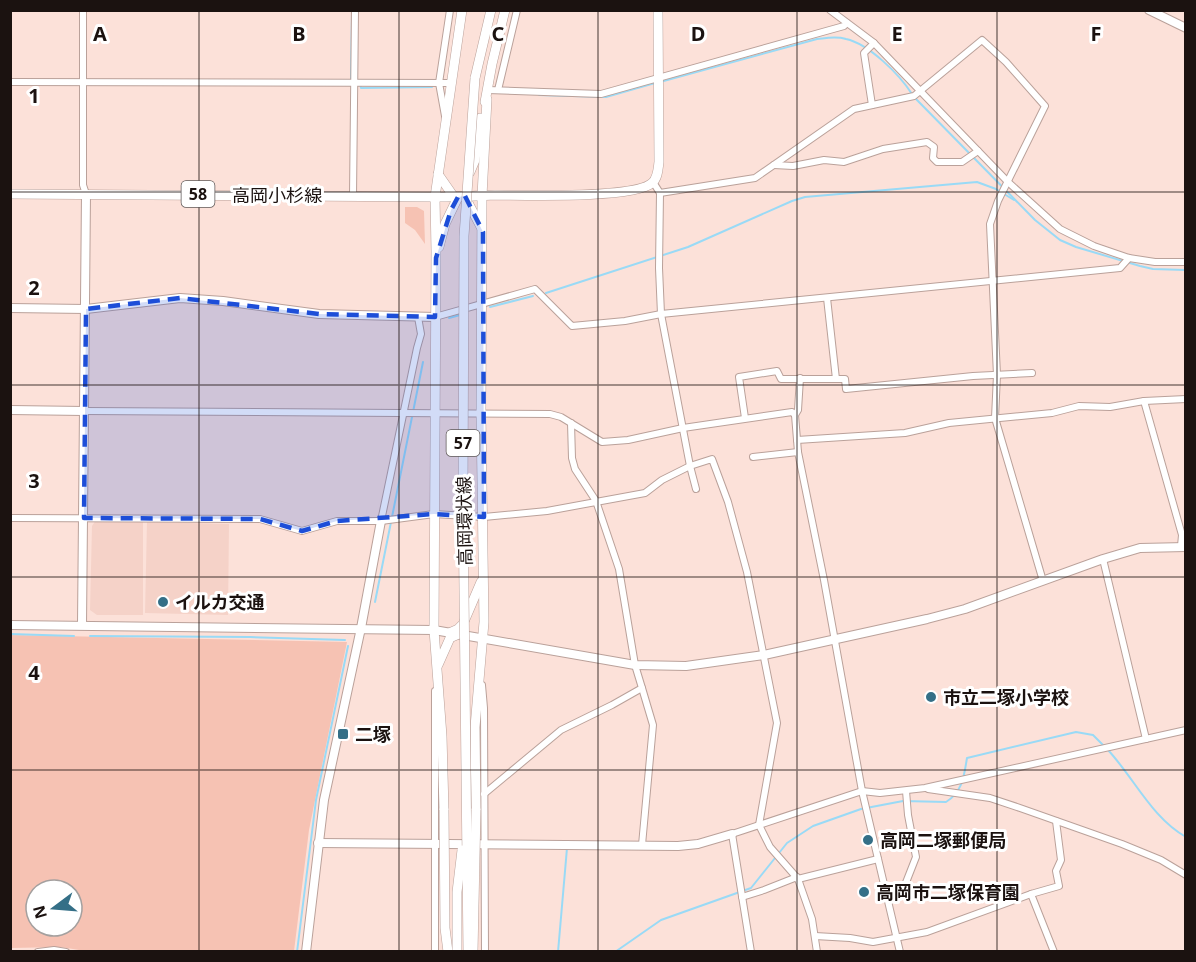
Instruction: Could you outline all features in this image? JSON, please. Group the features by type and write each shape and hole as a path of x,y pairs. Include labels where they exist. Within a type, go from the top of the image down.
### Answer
{"main road":[{"path":"462,10 435,197 555,196 603,193 626,191 647,186 653,182 658,173 659,162 658,10"},
{"name":"高岡環状線","path":"468,951 471,810 463,500 464,247 475,78 484,10"},
{"name":"高岡環状線","path":"475,78 491,10"},
{"path":"482,196 492,64 505,10"},
{"path":"436,258 445,224 475,160 480,117 491,93"},
{"path":"438,174 459,197 483,232"},
{"name":"高岡小杉線","path":"10,194 435,197"},
{"name":"57","path":"473,951 471,810 484,622 481,414 482,196"},
{"name":"57","path":"435,197 434,630 442,736 445,928 448,951"},
{"path":"438,672 450,638 466,619 483,574"},
{"name":"高岡環状線","path":"457,951 457,892 471,810"}],"street":[{"path":"82,625 86,309 86,194 82,185 83,10"},
{"path":"353,196 355,10"},
{"path":"446,122 439,83 450,10"},
{"path":"517,10 491,93 601,94 844,26 847,23"},
{"path":"830,10 874,43 1008,182 1060,229 1094,246 1129,258 1155,262 1185,262"},
{"path":"1149,10 1185,28"},
{"path":"660,193 755,178 854,110 914,96 982,40 1006,62 1045,106 998,201 990,224 997,375 995,418 1043,581"},
{"path":"872,105 864,53 874,43"},
{"path":"10,82 451,83"},
{"path":"774,165 793,166 824,160 844,162 883,149 927,142 934,147 933,158 937,162 962,162 978,151"},
{"path":"653,182 660,193 661,314 696,489"},
{"path":"10,308 86,309 180,298 223,301 319,314 435,317 535,289 572,326 625,321 661,314 1120,268 1129,258"},
{"path":"827,298 836,378"},
{"path":"306,951 318,843 332,761 362,628 381,521 421,334 418,317"},
{"path":"745,418 739,377 777,371 781,379 845,379 846,390 1032,373"},
{"path":"800,378 798,410 795,415 798,452 862,791 900,951"},
{"path":"797,440 905,433 949,423 1052,413 1079,406 1110,408 1144,401 1185,399"},
{"path":"10,624 434,630 635,665 686,666 764,654 965,609 1140,548 1183,547 1182,535 1144,401"},
{"path":"10,410 550,414 571,423 602,442 628,440 745,418 792,412 795,415"},
{"path":"571,423 572,458 575,469 596,501 619,569 635,665 653,725 642,845"},
{"path":"753,457 798,452"},
{"path":"10,518 260,519 302,531 337,520 381,521 434,514 484,517 547,511 645,493 662,480 690,466 712,459 728,502 747,572 777,723 759,825 770,848 797,878 812,919 817,951"},
{"path":"1103,559 1146,739"},
{"path":"480,670 484,708 485,951"},
{"path":"435,951 435,692 438,672"},
{"path":"484,794 561,730 642,688"},
{"path":"318,843 698,844 862,791 880,793 925,788 1185,730"},
{"path":"925,788 990,798 1161,860 1185,875"},
{"path":"885,888 905,885 916,857 906,791"},
{"path":"815,936 873,942 927,932 1059,886 1056,871 1060,860 1056,821"},
{"path":"732,834 751,951"},
{"path":"742,897 797,878 878,859"},
{"path":"1031,894 1054,951"},
{"path":"435,914 485,913"},
{"path":"38,951 66,951"}],"highlighted area":[{"path":"465,196 483,232 484,517 434,514 337,521 302,531 260,519 84,518 86,309 180,298 319,314 435,317 436,258 451,210 458,197"}],"shaded area":[{"path":"405,207 417,207 424,211 425,244 415,230 405,223"},
{"path":"96,520 143,521 143,615 97,615 90,610 92,526"},
{"name":"イルカ交通","path":"147,522 229,524 228,615 145,613"},
{"path":"10,635 347,642 309,830 294,951 91,952 61,947 11,948"}],"waterway":[{"path":"352,10 351,78 353,79"},
{"path":"660,82 817,39 835,37 855,42 874,53 912,94"},
{"path":"360,83 361,88 432,87"},
{"path":"539,95 606,97 655,83"},
{"path":"915,98 1035,220 1060,240 1140,266 1153,269 1186,270"},
{"path":"546,293 688,247 805,197 977,182 996,189 1014,200"},
{"path":"490,307 533,296"},
{"path":"449,318 460,315"},
{"path":"375,602 423,362"},
{"path":"10,634 74,636"},
{"path":"90,636 345,640"},
{"path":"297,952 316,800 348,646"},
{"path":"615,952 661,920 751,888 787,843 813,826 861,809 903,801 946,802 959,788 964,777 967,758 1076,732 1093,735 1104,746"},
{"path":"1108,750 1153,809 1186,837"},
{"path":"558,952 567,848"}],"place":[{"name":"イルカ交通","path":"163,602"},
{"name":"市立二塚小学校","path":"931,697"},
{"name":"二塚","path":"343,734"},
{"name":"高岡二塚郵便局","path":"868,840"},
{"name":"高岡市二塚保育園","path":"864,892"}]}
